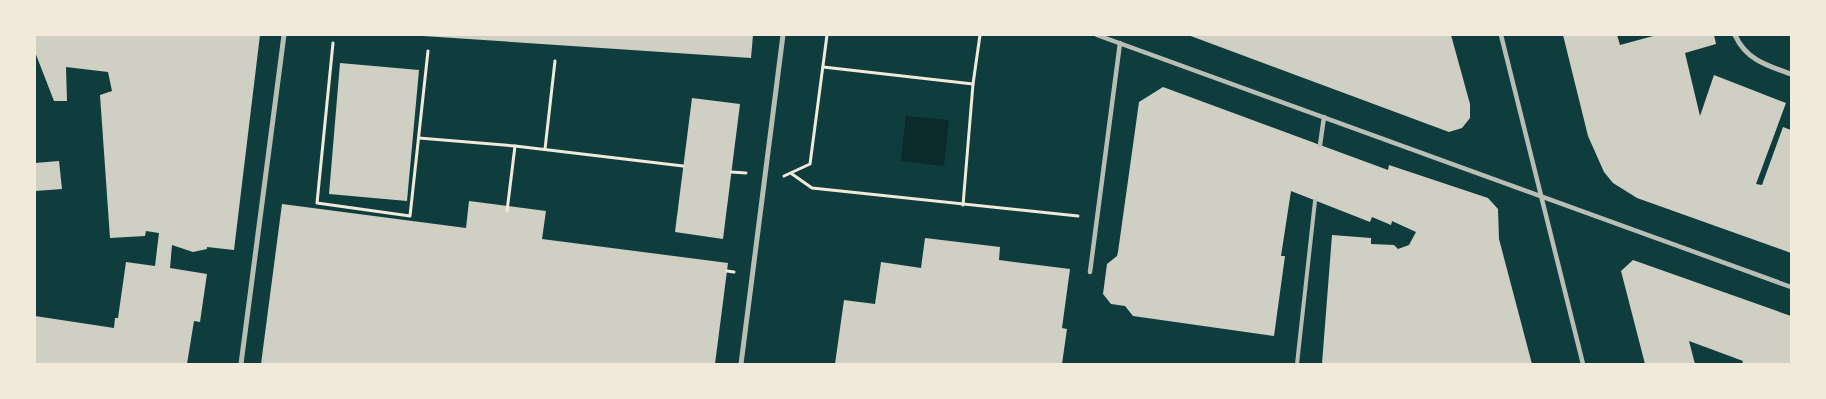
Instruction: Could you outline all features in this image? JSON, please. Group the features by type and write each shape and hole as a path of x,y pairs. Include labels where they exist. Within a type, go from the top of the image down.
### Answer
{"street":[{"path":"241,364 284,35"},
{"path":"741,364 783,35"},
{"path":"1097,35 1791,286"},
{"path":"1501,35 1583,364"},
{"path":"1735,35 1745,52 1759,62 1791,74"},
{"path":"1090,272 1120,43"},
{"path":"1320,145 1324,117"}],"lane":[{"path":"1297,364 1315,200"}],"path":[{"path":"827,35 810,164 792,174 812,188 1097,218"},
{"path":"962,205 973,84 980,35"},
{"path":"333,43 317,203 410,216 428,51"},
{"path":"544,149 555,61"},
{"path":"824,67 973,84"},
{"path":"419,138 544,149 683,166"},
{"path":"507,211 515,146"}],"water":[{"path":"906,116 949,120 944,166 901,161"}],"building":[{"path":"35,35 260,35 234,250 207,247 207,249 193,252 172,245 170,268 207,274 200,322 194,321 187,364 35,364 35,316 114,328 115,318 118,318 126,262 155,266 159,233 146,231 145,236 110,238 100,95 112,91 108,72 66,67 67,101 54,101 35,52"},
{"path":"408,35 753,35 751,58"},
{"path":"1188,35 1451,35 1470,104 1470,118 1462,128 1449,132"},
{"path":"1563,35 1617,35 1620,45 1657,35 1714,35 1716,44 1685,53 1700,116 1714,75 1786,103 1756,184 1762,185 1783,127 1791,130 1791,253 1637,198 1613,183 1604,172 1588,136"},
{"path":"340,63 419,70 407,201 329,194"},
{"path":"1163,87 1388,170 1389,165 1488,198 1498,209 1499,239 1532,364 1322,364 1332,235 1371,238 1371,244 1394,245 1398,249 1409,245 1416,232 1392,221 1391,225 1372,217 1370,222 1291,191 1281,256 1285,256 1274,336 1133,316 1125,306 1111,304 1103,294 1107,264 1117,256 1118,252 1139,102"},
{"path":"692,98 740,104 723,239 675,232"},
{"path":"59,161 62,189 35,191 35,163"},
{"path":"469,201 546,211 542,239 728,263 715,364 261,364 282,204 466,228"},
{"path":"925,238 1000,247 999,260 1070,269 1062,328 1067,329 1062,364 835,364 844,300 875,304 881,262 921,268"},
{"path":"1633,260 1791,316 1791,364 1742,364 1743,361 1689,341 1695,364 1645,364 1621,271"}]}
